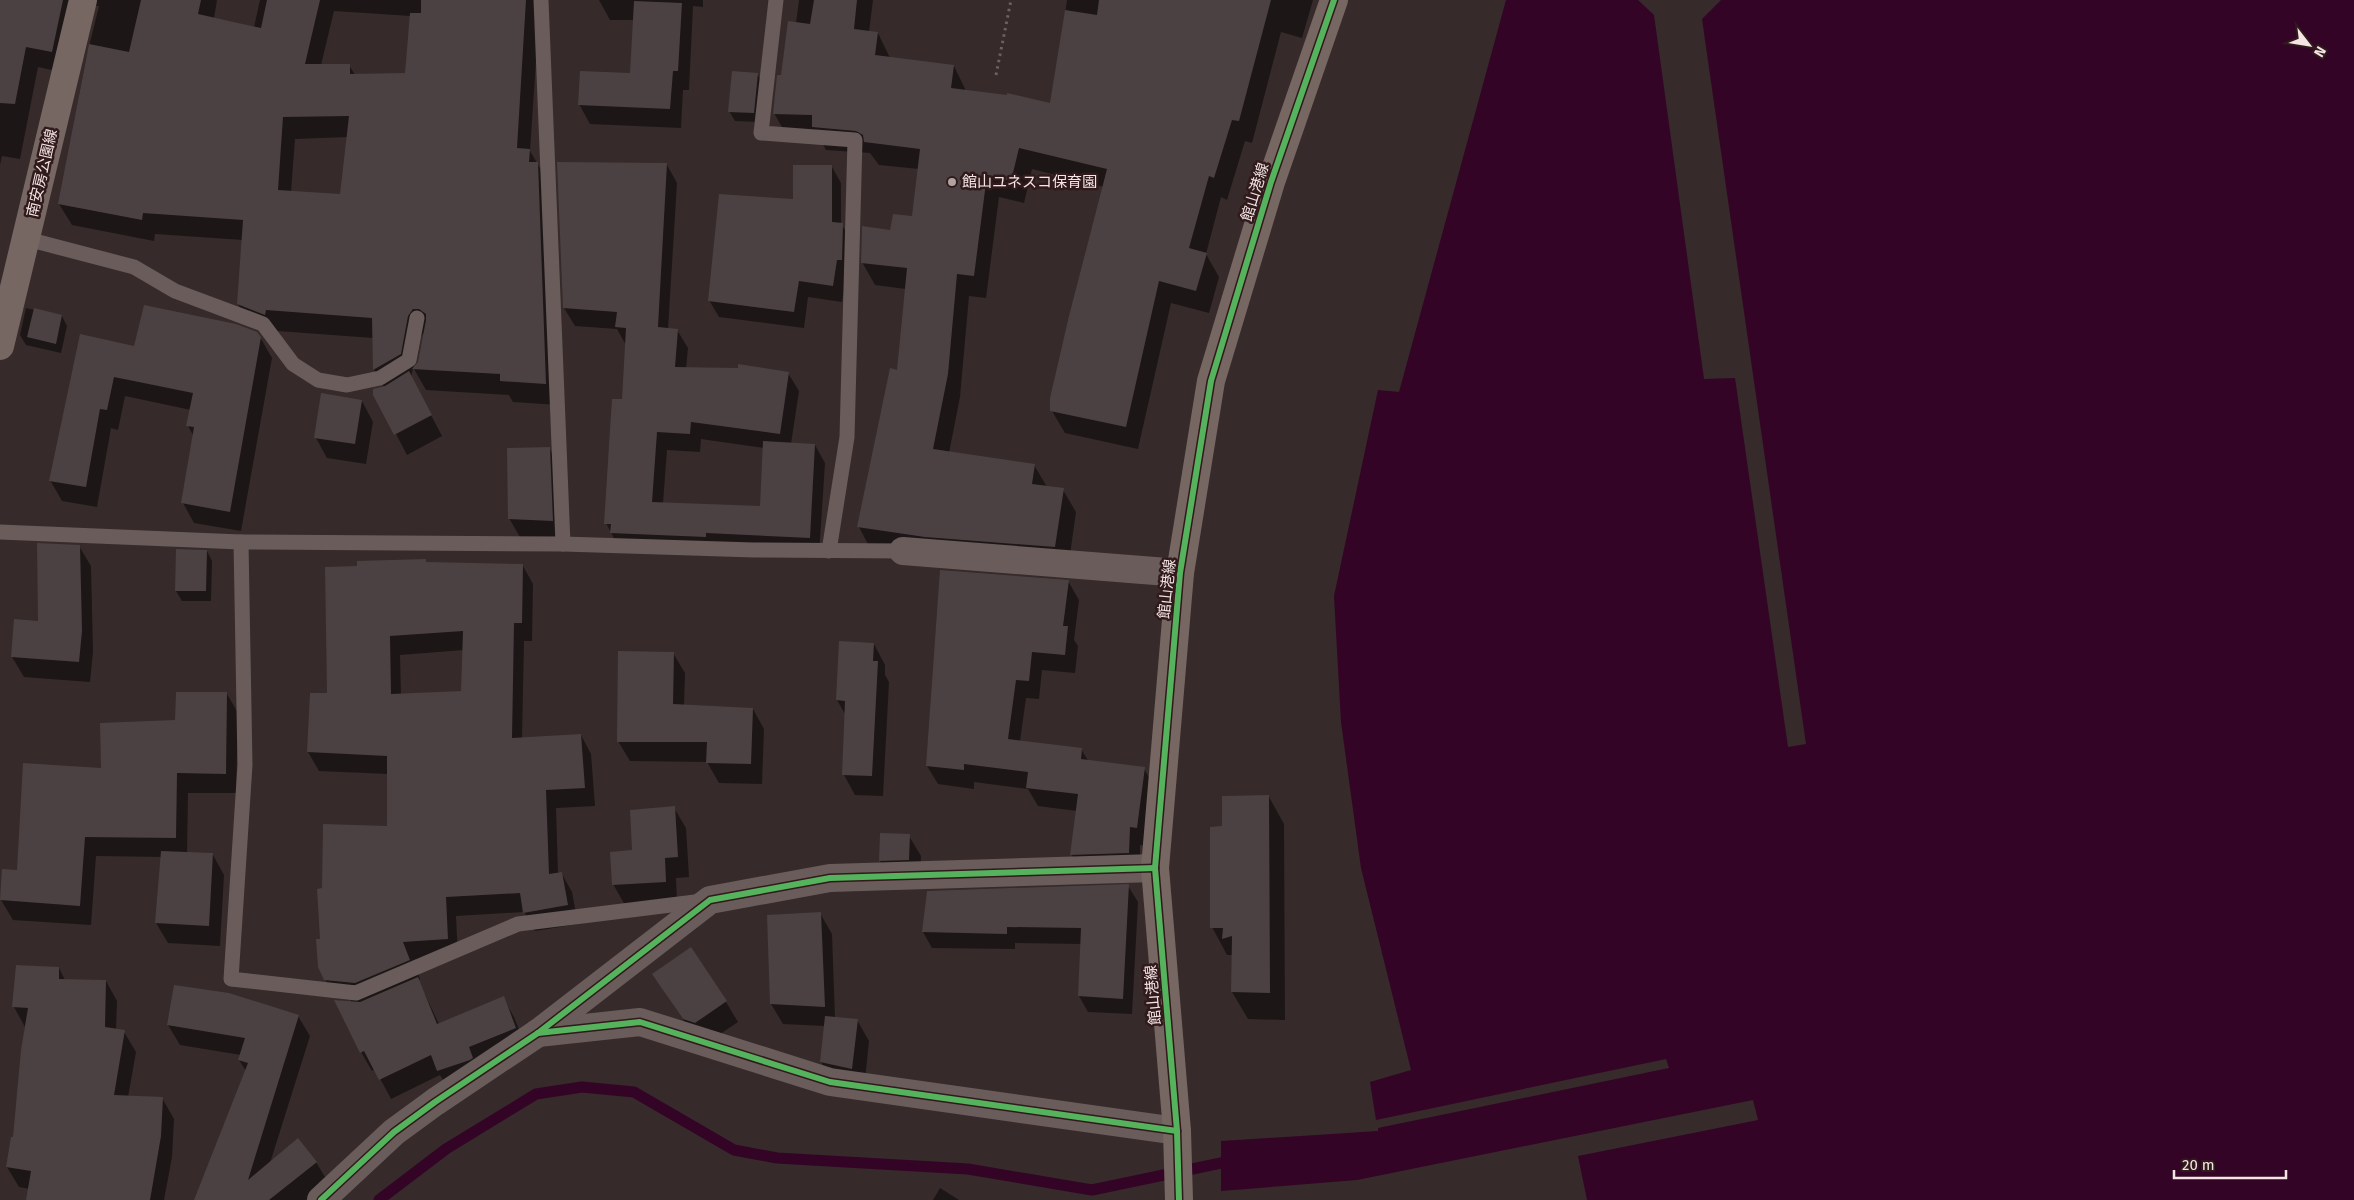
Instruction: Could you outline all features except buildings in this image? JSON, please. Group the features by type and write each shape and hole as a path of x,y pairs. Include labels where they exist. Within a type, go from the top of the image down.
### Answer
{"main road":[{"name":"南安房公園線","path":"0,346 6,291 27,239 83,0"},
{"name":"館山港線","path":"1180,1200 1177,1136 1155,868 1180,572 1211,381 1271,182 1334,0"}],"street":[{"path":"903,551 1180,572"},
{"path":"320,1200 394,1132 538,1033 710,900 830,878 1155,868"},
{"path":"538,1033 640,1022 830,1082 1177,1136"}],"lane":[{"path":"541,0 563,544"},
{"path":"776,0 761,133 855,140 847,437 829,551"},
{"path":"27,239 134,267 176,291 263,324 293,364 318,380 347,385 380,378 409,360 417,318"},
{"path":"0,532 241,542 563,544 829,551 903,551"},
{"path":"241,542 245,765 231,979 356,993 518,924 710,900"}],"path":[{"path":"996,75 1011,0"}],"shaded area":[{"path":"1506,0 1638,0 1654,15 1704,379 1735,378 1788,747 1806,744 1702,19 1721,0 2354,0 2354,1200 1587,1200 1578,1156 1758,1120 1753,1100 1357,1180 1221,1191 1221,1141 1378,1131 1378,1128 1669,1068 1666,1059 1376,1120 1370,1082 1411,1070 1361,868 1341,722 1334,596 1378,390 1399,392"}],"waterway":[{"path":"379,1200 446,1149 536,1094 582,1087 634,1092 734,1150 777,1158 968,1169 1092,1190 1221,1163"}],"cycle path":[{"path":"1179,1200 1177,1131 1155,868 1180,573 1211,381 1271,182 1334,0"},
{"path":"321,1200 394,1132 538,1033 710,900 830,878 1155,868"},
{"path":"538,1033 640,1022 830,1082 1177,1131"}],"place":[{"name":"館山ユネスコ保育園","path":"952,182"}]}
